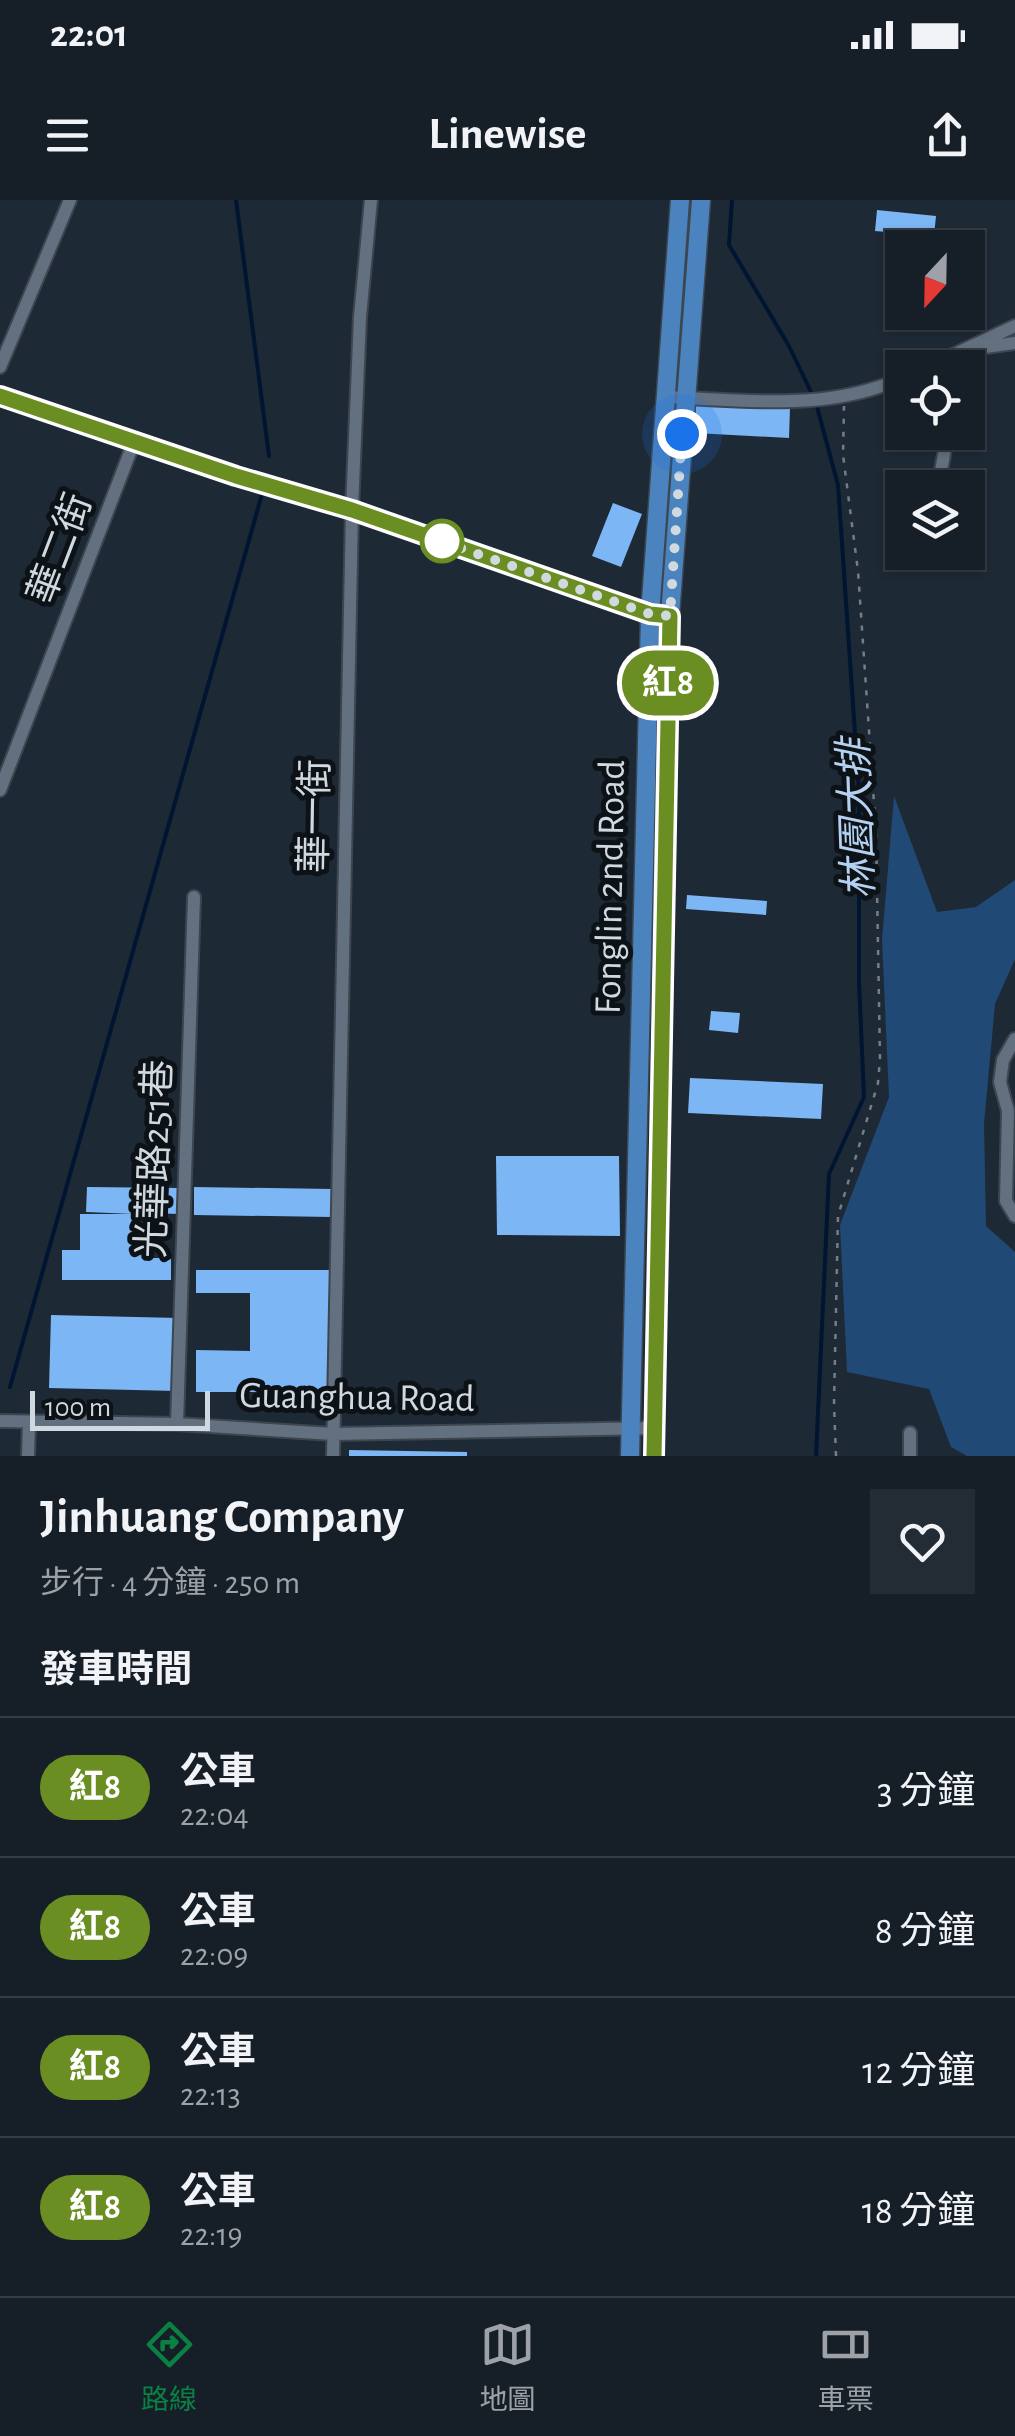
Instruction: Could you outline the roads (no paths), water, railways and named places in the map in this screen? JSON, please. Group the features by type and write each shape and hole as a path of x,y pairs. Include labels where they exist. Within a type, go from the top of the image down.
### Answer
{"main road":[{"name":"Fonglin 2nd Road","path":"630,1456 650,614 680,200"},
{"name":"Fonglin 2nd Road","path":"654,1456 670,616 700,200"}],"street":[{"path":"0,367 70,200"},
{"name":"華一街","path":"333,1456 352,510 360,317 372,200"},
{"path":"964,350 1015,326"},
{"path":"964,350 1015,343"},
{"path":"665,397 804,403 885,383"},
{"path":"0,396 236,476 352,510 650,614 670,616"},
{"name":"華二街","path":"0,790 134,442"},
{"name":"光華路251巷","path":"177,1424 194,897"},
{"path":"1015,1039 1002,1060 1000,1082 1008,1111 1006,1201 1015,1216"},
{"name":"Guanghua Road","path":"0,1421 177,1424 333,1434 654,1428"},
{"path":"28,1456 29,1422"},
{"path":"910,1433 910,1456"}],"waterway":[{"path":"236,200 269,456"},
{"name":"林園大排","path":"732,200 729,245 789,346 812,394"},
{"name":"林園大排","path":"816,403 838,485 859,792 859,982 864,1097 829,1174 816,1456"},
{"path":"10,1387 262,494"}]}
